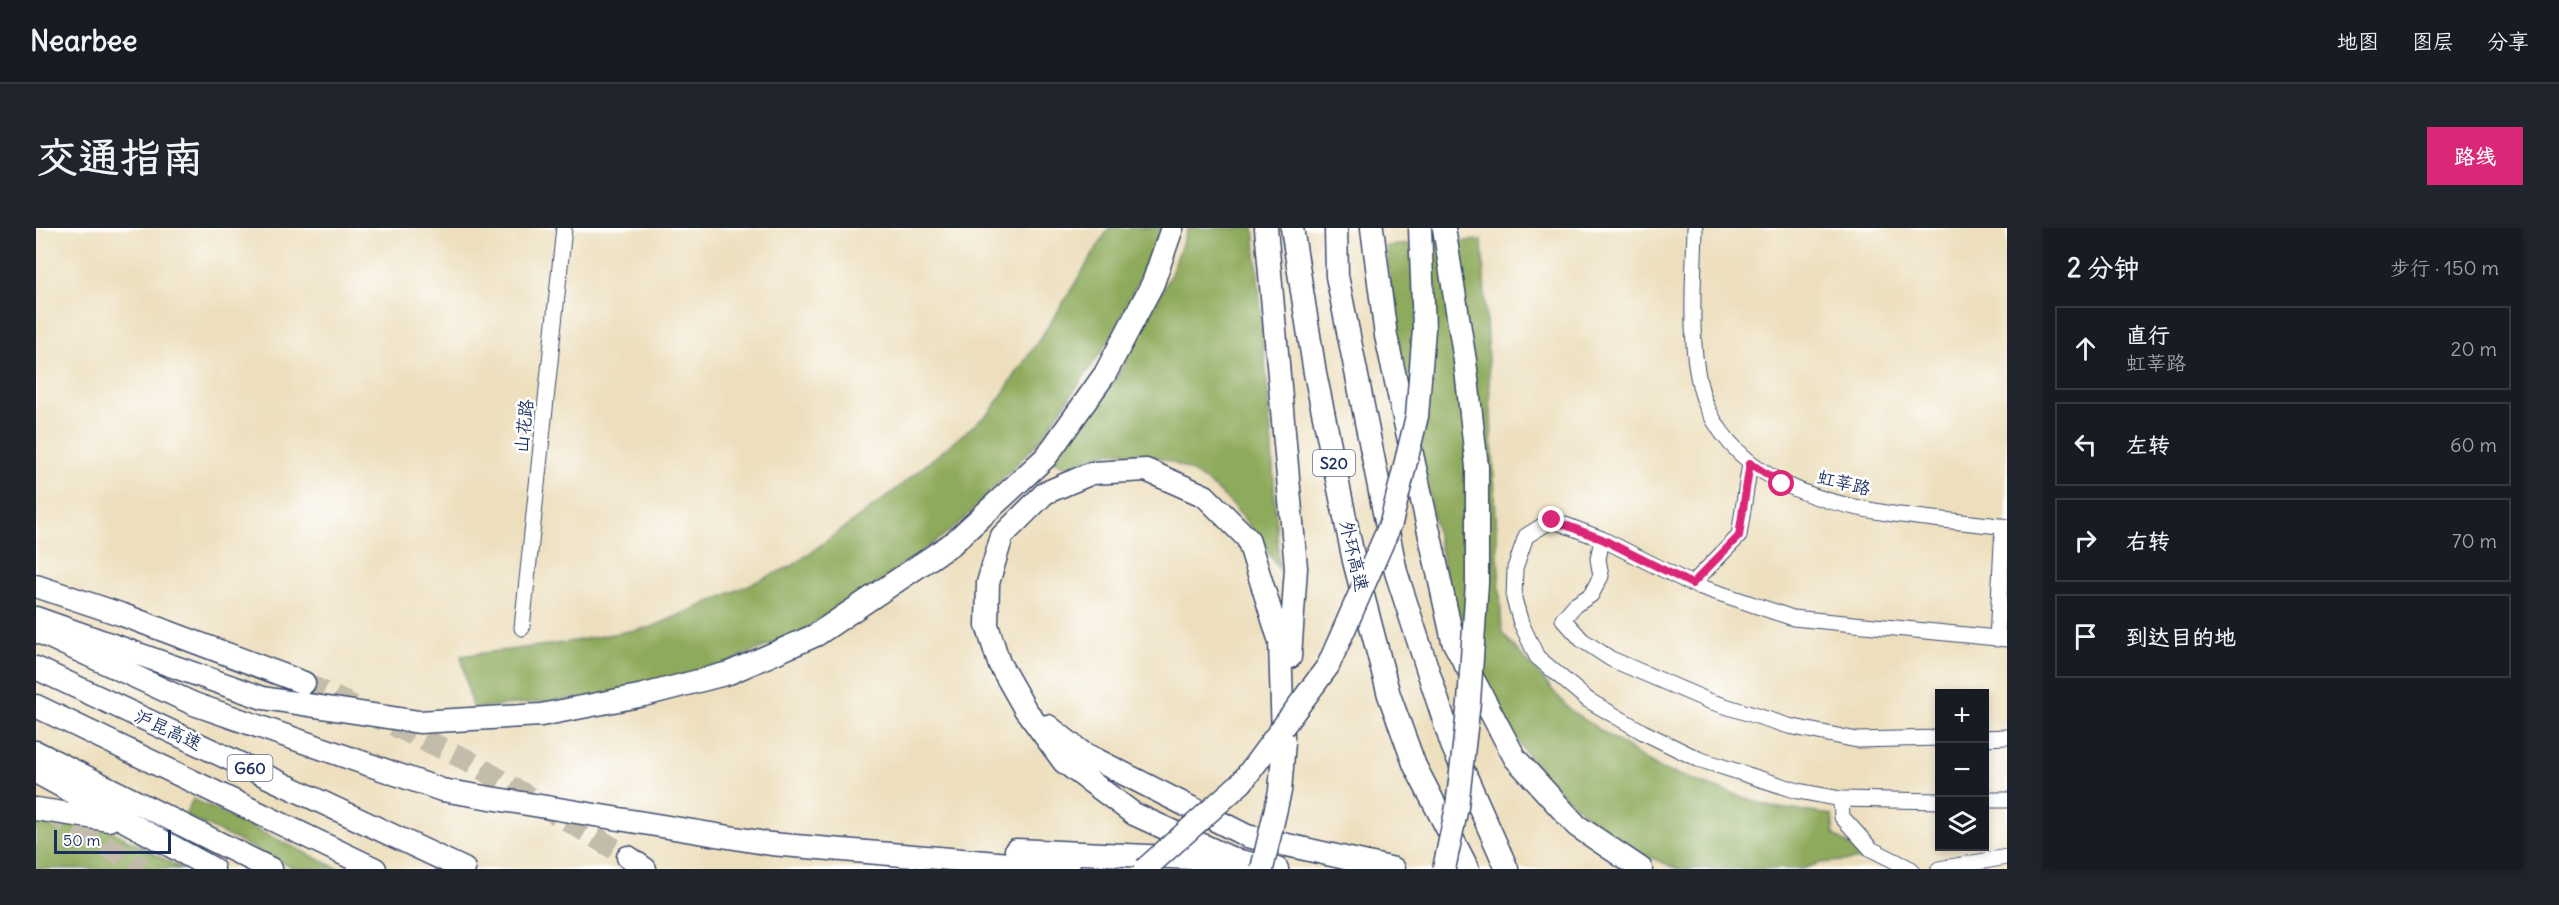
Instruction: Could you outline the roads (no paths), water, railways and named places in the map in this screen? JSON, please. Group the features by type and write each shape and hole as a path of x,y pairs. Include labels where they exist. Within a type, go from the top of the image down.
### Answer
{"highway":[{"path":"36,618 263,698 419,722 541,715 644,695 729,673 816,635 953,543 1046,457 1105,374 1153,283 1172,228"},
{"path":"1262,869 1280,790 1296,568 1266,228"},
{"name":"外环高速","path":"1292,228 1315,373 1354,561 1389,695 1416,766 1468,869"},
{"name":"外环高速","path":"1336,228 1338,276 1396,572 1452,745 1507,869"},
{"path":"1372,228 1386,336 1453,641 1515,758 1577,826 1641,869"},
{"path":"1145,869 1242,782 1328,666 1391,523 1417,416 1424,329 1420,228"},
{"path":"1444,228 1463,350 1477,467 1478,572 1469,702 1457,807 1444,869"},
{"path":"1235,860 1134,814 1064,762 1025,709 999,663 987,625 988,582 1002,536 1045,492 1092,473 1146,470 1205,496 1248,539 1280,642 1284,742"},
{"path":"36,586 123,615 304,683"},
{"path":"36,631 194,704 442,790 771,844 1069,869"},
{"name":"沪昆高速","path":"36,668 464,869"},
{"name":"沪昆高速","path":"36,706 375,869"},
{"path":"1025,709 1081,753 1247,836 1394,869"},
{"path":"36,752 271,869"},
{"path":"36,772 213,869"},
{"path":"36,809 126,822"},
{"path":"771,844 1006,849 1235,860 1277,869"}],"street":[{"name":"山花路","path":"522,628 564,228"},
{"name":"虹莘路","path":"1695,228 1695,332 1699,376 1707,408 1726,438 1750,463 1782,484 1817,498 1854,508 2005,526"},
{"path":"1692,584 1739,536 1750,463"},
{"path":"1935,801 1841,799 1798,791 1698,759 1643,732 1588,700 1537,657 1521,623 1514,599 1515,568 1526,536 1552,520 1602,539 1692,584 1793,618 2002,639 2005,526"},
{"path":"1602,539 1598,559 1601,576 1591,595 1575,605 1563,619 1582,640 1611,659 1709,701 1789,726 1857,740 1935,738"},
{"path":"1989,738 2007,737"},
{"path":"1841,799 1842,817 1871,849 1911,869"},
{"path":"1989,800 2007,800"},
{"path":"1939,869 2007,857"}],"tunnel":[{"path":"304,683 467,760 628,857"},
{"path":"48,811 143,869"}]}
